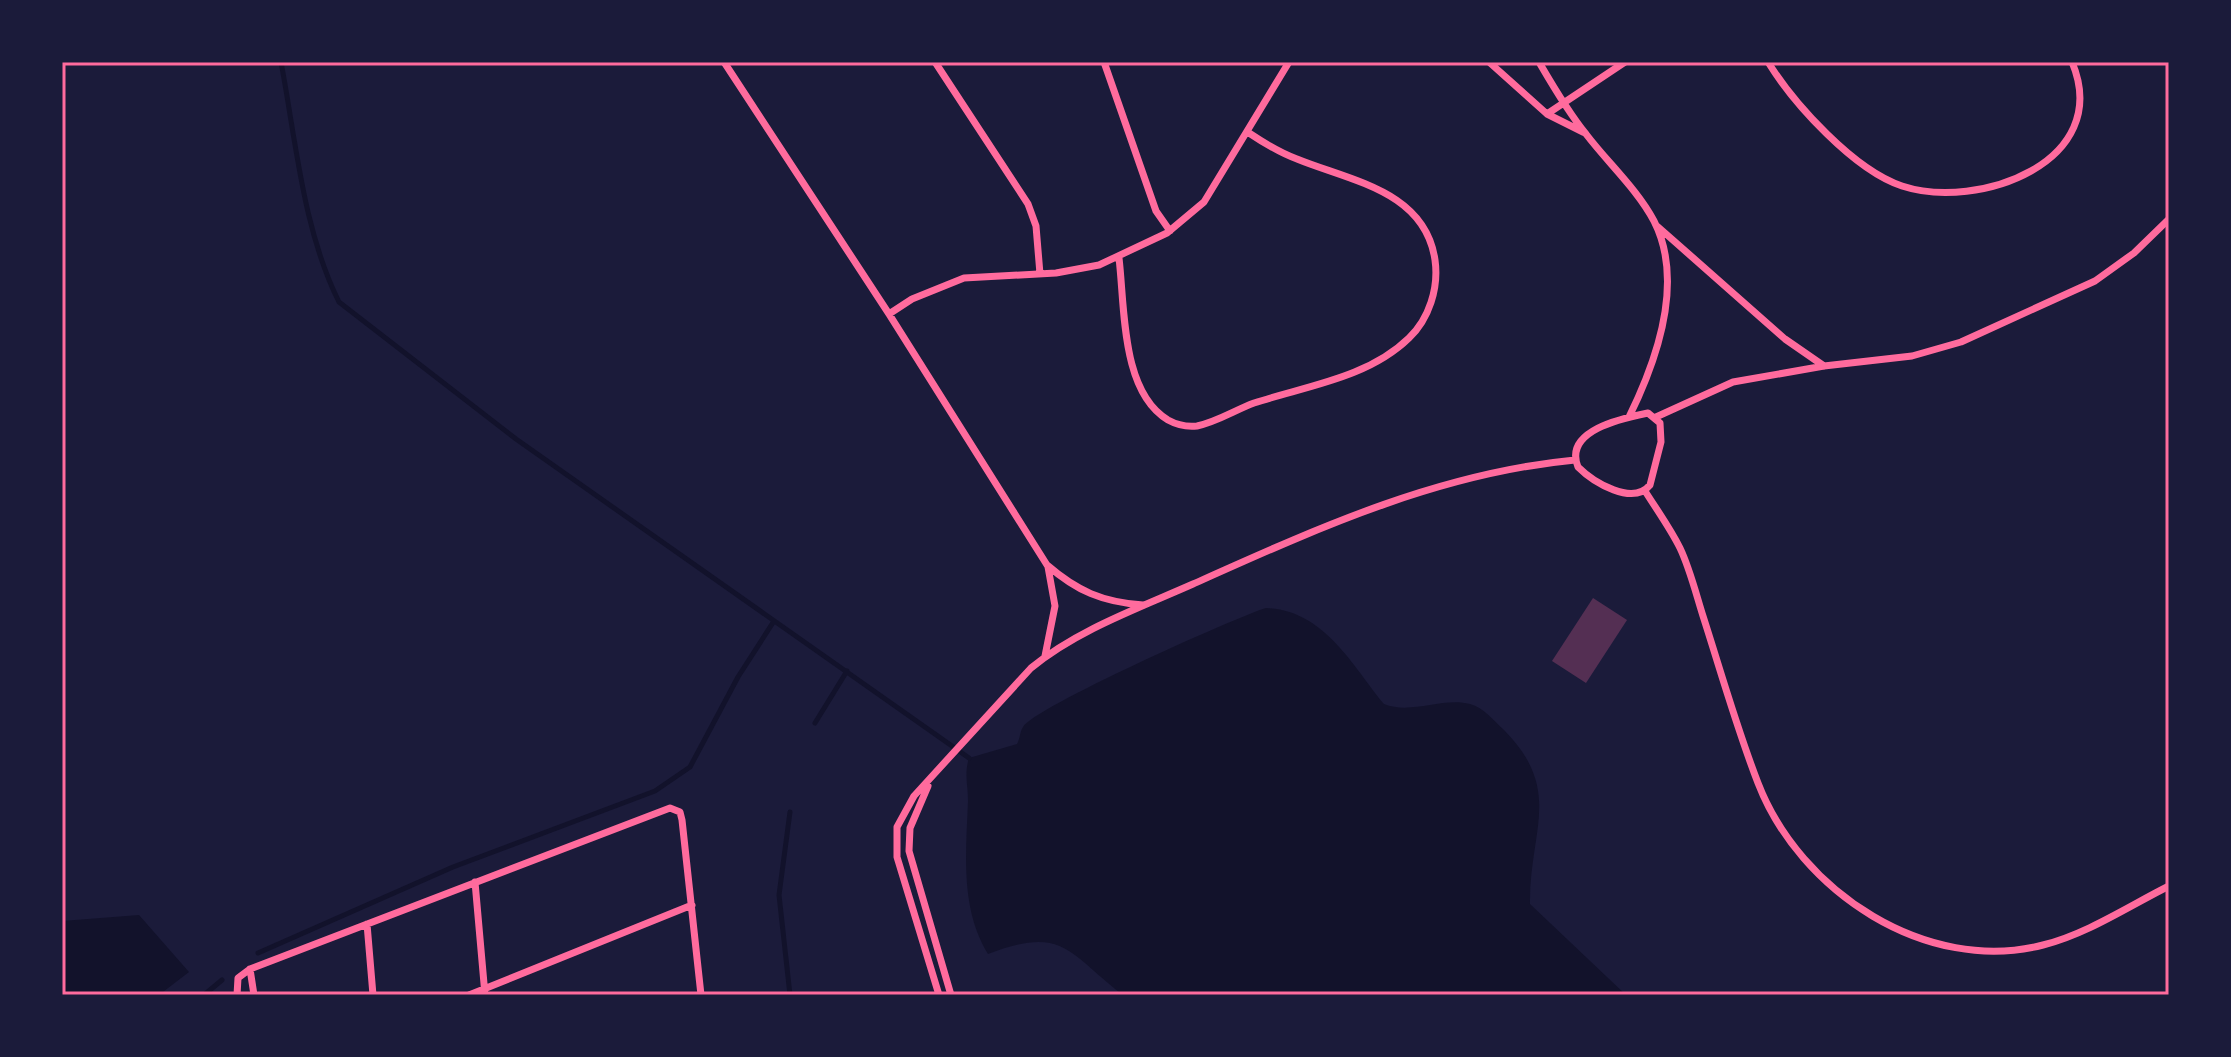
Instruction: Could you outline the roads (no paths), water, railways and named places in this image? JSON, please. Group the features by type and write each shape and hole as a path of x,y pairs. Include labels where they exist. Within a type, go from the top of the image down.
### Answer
{"street":[{"path":"724,62 889,314 1047,565 1079,590 1094,597 1145,605"},
{"path":"935,62 1028,204 1036,226 1040,274"},
{"path":"1104,62 1156,211 1170,231"},
{"path":"889,314 912,299 964,278 1040,274 1119,258 1170,231 1197,212 1249,133 1270,90 1289,62"},
{"path":"1489,62 1547,114 1584,132"},
{"path":"1539,62 1584,132 1656,224 1785,339 1824,366"},
{"path":"1547,114 1625,62"},
{"path":"1768,62 1810,114 1852,155 1892,182 1939,192 1977,188 2009,180 2061,150 2068,142 2082,109 2080,86 2072,62"},
{"path":"1119,258 1136,385 1158,413 1181,426 1199,425 1376,363 1409,338 1424,317 1436,280 1430,243 1419,220 1391,194 1294,158 1249,133"},
{"path":"1656,417 1733,382 1938,349 2042,307 2114,269 2169,219"},
{"path":"1629,417 1655,354 1665,302 1667,264 1656,224"},
{"path":"1648,413 1656,417 1660,423 1661,442 1650,485 1638,495 1618,490 1584,473 1575,460 1579,443 1587,435 1629,417 1648,413"},
{"path":"939,995 896,848 900,816 968,736 1045,656 1145,605 1314,529 1485,474 1575,460"},
{"path":"1645,491 1681,549 1768,805 1801,854 1861,907 1914,938 1951,948 1997,952 2035,947 2069,936 2169,886"},
{"path":"1045,656 1055,606 1047,565"},
{"path":"931,781 914,815 908,840 911,864 951,995"},
{"path":"237,995 238,978 250,969 661,809 676,808 682,820 701,995"},
{"path":"475,882 485,992"},
{"path":"469,995 485,992 692,905"},
{"path":"367,924 373,995"},
{"path":"250,969 254,995"}],"waterway":[{"path":"281,62 309,215 339,302 516,439 969,758"},
{"path":"258,953 453,867 655,791 690,767 738,677 774,621"},
{"path":"815,723 847,671"},
{"path":"790,812 779,895 790,995"},
{"path":"204,995 222,980"}]}
